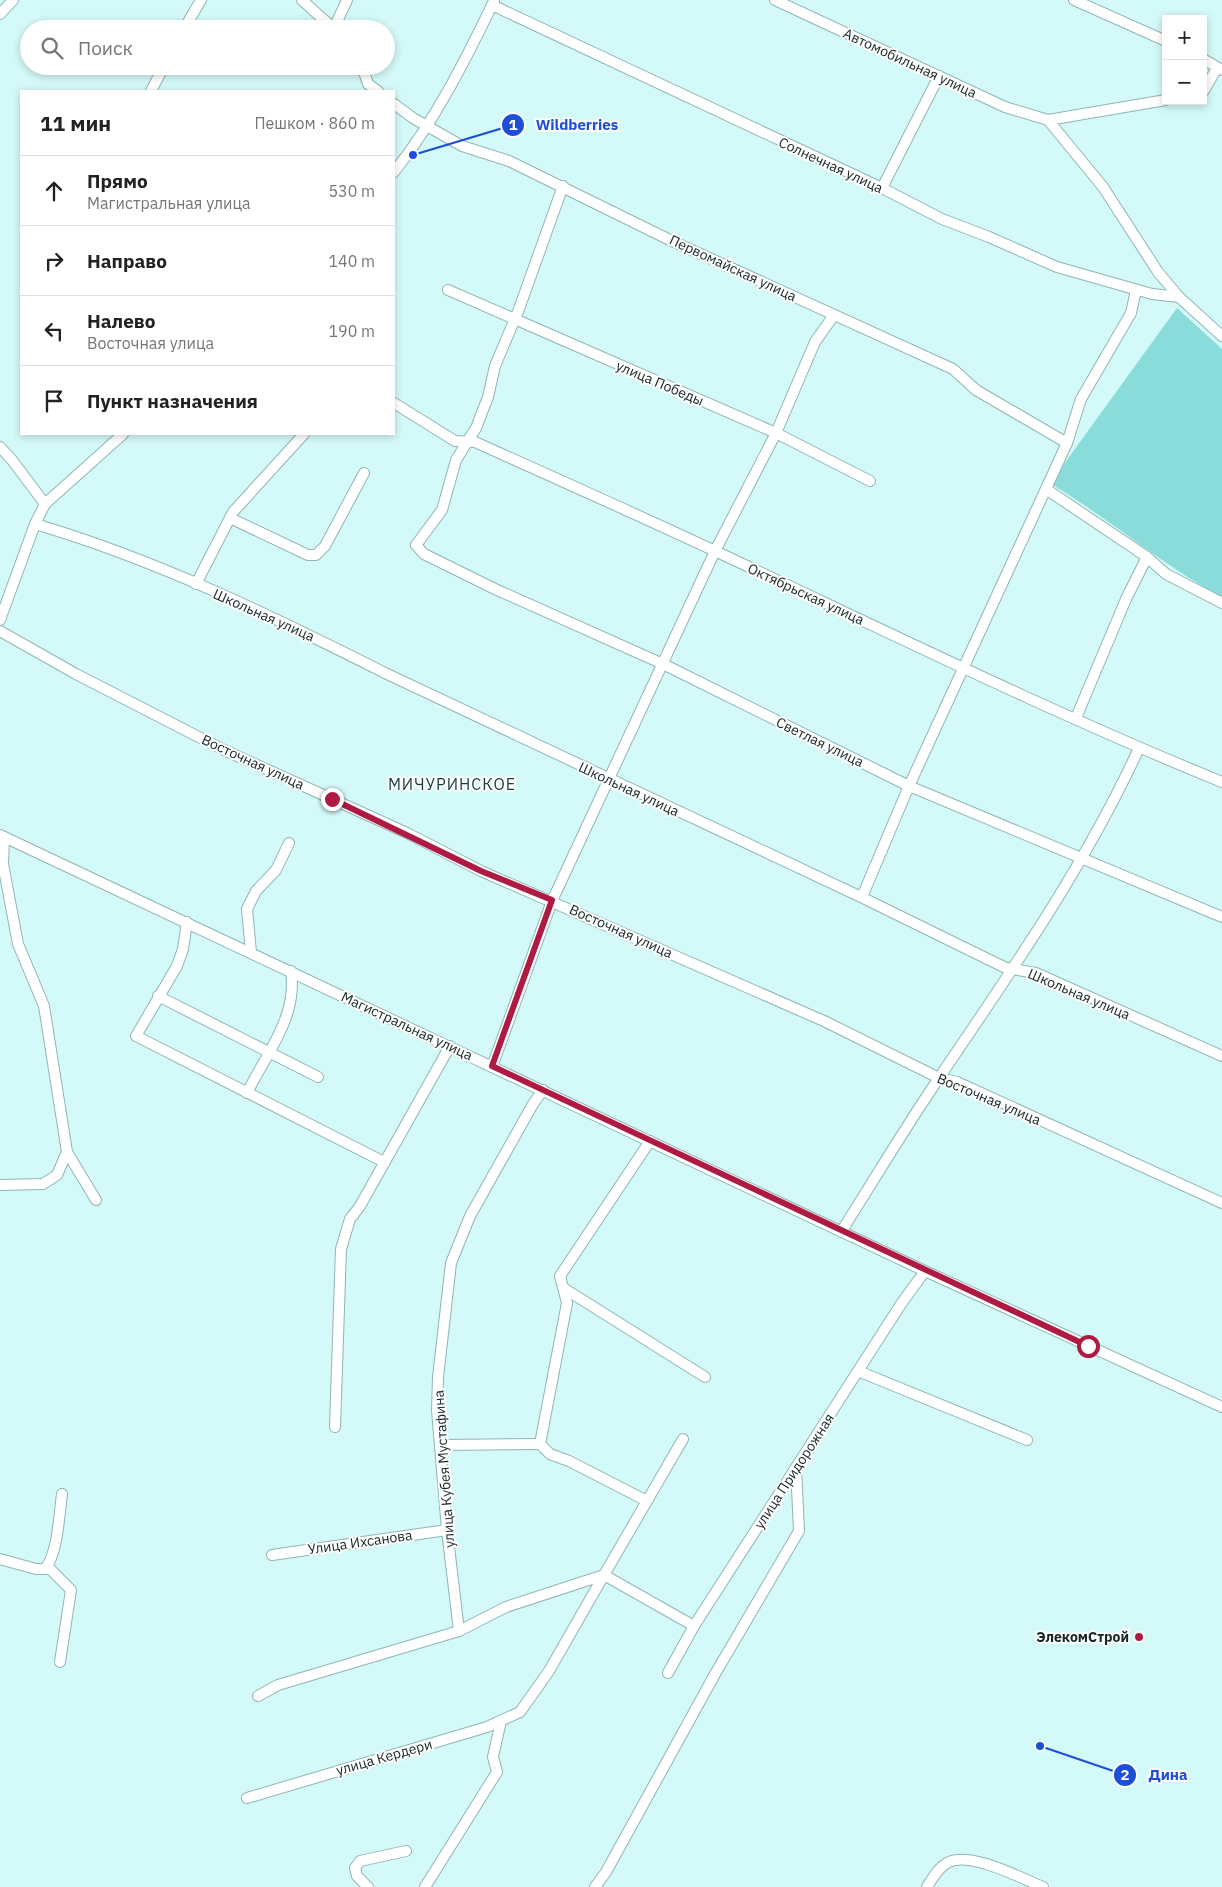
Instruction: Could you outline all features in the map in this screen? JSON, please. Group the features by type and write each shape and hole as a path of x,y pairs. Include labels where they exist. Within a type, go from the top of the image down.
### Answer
{"street":[{"path":"0,14 13,0"},
{"path":"189,20 201,0"},
{"path":"302,0 325,20"},
{"path":"338,20 347,0"},
{"name":"Автомобильная улица","path":"775,0 1005,107 1048,120"},
{"path":"1074,0 1162,39"},
{"path":"395,171 426,126 494,2"},
{"name":"Солнечная улица","path":"494,2 882,188 942,219 1057,267 1136,290 1179,297"},
{"path":"1205,60 1220,69 1207,87"},
{"path":"152,90 159,75"},
{"path":"365,75 368,84 377,90"},
{"path":"882,188 939,76"},
{"path":"1162,101 1048,120 1103,188 1158,272 1179,297 1222,336"},
{"name":"Первомайская улица","path":"395,105 426,126 462,146 509,161 672,240 954,369 976,390 1067,443"},
{"path":"468,442 476,428 488,397 495,366 515,318 563,186"},
{"name":"улица Победы","path":"448,290 515,318 653,381 776,432 870,481"},
{"path":"862,897 909,786 964,670 1057,461 1067,443 1081,399 1131,313 1136,290"},
{"path":"492,1066 552,900 607,779 715,551 776,432 815,342 834,315"},
{"name":"Октябрьская улица","path":"395,404 455,441 475,442 715,551 964,670 1076,718 1139,748 1222,782"},
{"path":"0,620 35,524 45,504 122,435"},
{"path":"196,584 233,512 249,497 303,435"},
{"name":"Светлая улица","path":"468,442 456,460 442,510 416,545 424,554 602,638 663,664 909,786 1222,917"},
{"path":"0,447 45,504"},
{"path":"230,518 308,555 316,555 325,546 364,473"},
{"path":"1046,489 1147,557 1166,574 1222,603"},
{"name":"Школьная улица","path":"35,524 80,537 196,584 311,636 607,779 862,897 1006,968 1036,973 1222,1056"},
{"path":"1076,718 1126,599 1147,557"},
{"name":"Восточная улица","path":"0,631 68,670 224,750 406,833 481,871 552,900 824,1021 939,1078 957,1082 1222,1202"},
{"path":"841,1232 939,1078 1013,969 1126,778 1139,748"},
{"path":"2,836 3,864 18,944 44,1006 68,1152 96,1200"},
{"name":"Магистральная улица","path":"2,836 926,1272 1222,1407"},
{"path":"251,952 247,909 256,891 276,870 289,843"},
{"path":"187,922 183,949 176,966 136,1036 384,1162"},
{"path":"247,1093 289,1013 293,984 291,971"},
{"path":"158,996 318,1077"},
{"path":"335,1427 342,1249 350,1219 360,1206 450,1046"},
{"name":"улица Кубея Мустафина","path":"459,1631 447,1530 438,1377 451,1263 470,1216 533,1104 543,1090"},
{"path":"540,1444 567,1303 565,1289 560,1276 650,1141"},
{"path":"0,1185 43,1184 57,1176 68,1152"},
{"name":"улица Придорожная","path":"668,1673 694,1626 901,1304 926,1272"},
{"path":"565,1289 705,1377"},
{"path":"858,1371 1027,1440"},
{"path":"258,1696 278,1685 459,1631 506,1607 604,1575 683,1439"},
{"path":"441,1445 540,1444 550,1454 569,1460 647,1501"},
{"path":"595,1887 606,1872 715,1674 800,1531 796,1468"},
{"path":"0,1559 36,1569 45,1569 54,1550 62,1494"},
{"name":"Улица Ихсанова","path":"272,1555 447,1530"},
{"path":"47,1566 71,1590 60,1662"},
{"path":"604,1575 694,1626"},
{"name":"улица Кердери","path":"248,1798 501,1721 520,1712 549,1671 604,1575"},
{"path":"426,1887 497,1772 493,1757 501,1721"},
{"path":"368,1887 357,1876 355,1868 360,1861 406,1851"},
{"path":"927,1887 936,1873 947,1862 959,1859 974,1860 1043,1887"}],"shaded area":[{"path":"1177,308 1222,349 1222,597 1178,571 1053,485 1064,464"}],"place":[{"name":"Wildberries","path":"413,155"},
{"name":"ЭлекомСтрой","path":"1139,1637"},
{"name":"Дина","path":"1040,1746"}],"district":[{"name":"МИЧУРИНСКОЕ","path":"452,784"}],"route":[{"path":"332,799 406,833 481,871 552,900 492,1066 926,1272 1088,1346"}]}
